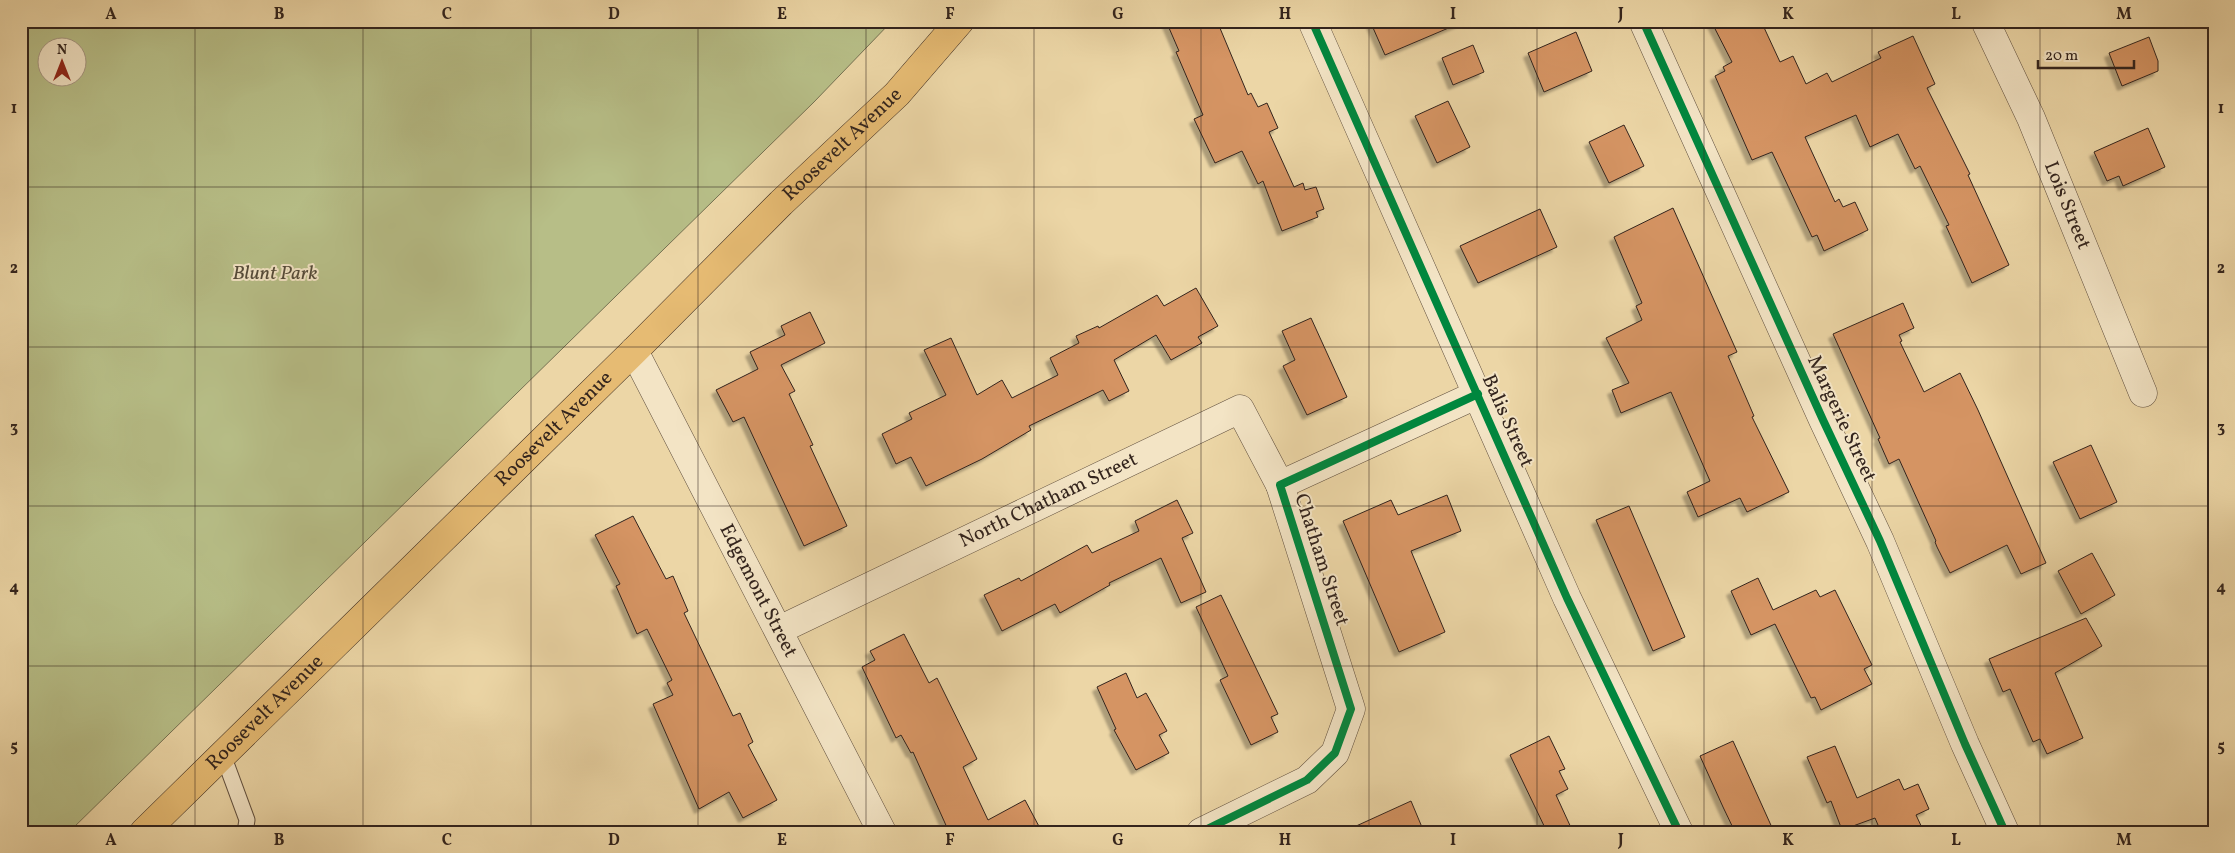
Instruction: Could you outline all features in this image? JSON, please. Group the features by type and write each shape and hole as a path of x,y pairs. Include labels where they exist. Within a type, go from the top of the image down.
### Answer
{"main road":[{"name":"Roosevelt Avenue","path":"144,832 634,351 781,203 897,94 960,21"}],"street":[{"name":"Balis Street","path":"1312,21 1567,598 1679,832"},
{"name":"Margerie Street","path":"1643,21 1823,420 1880,541 1965,744 2006,832"},
{"name":"Lois Street","path":"1985,21 2031,118 2143,392"},
{"name":"Edgemont Street","path":"634,351 882,832"},
{"name":"Chatham Street","path":"1201,832 1307,780 1336,753 1351,709 1280,485 1478,394"},
{"name":"North Chatham Street","path":"779,630 1240,408 1280,485"}],"lane":[{"path":"223,755 247,820 245,832"}],"green space":[{"name":"Blunt Park","path":"21,21 892,21 814,102 69,832 21,832"}],"building":[{"path":"1166,21 1217,21 1248,95 1251,93 1258,107 1267,103 1278,128 1269,132 1294,187 1303,183 1305,190 1316,187 1324,209 1316,212 1318,217 1282,231 1263,181 1258,184 1242,151 1215,163 1194,119 1203,115 1176,52 1179,51"},
{"path":"1370,21 1465,21 1385,55"},
{"path":"1711,21 1761,21 1780,62 1793,56 1806,84 1827,73 1832,82 1881,58 1878,52 1913,36 1935,84 1927,88 1970,174 1968,175 2009,265 1972,283 1946,226 1949,225 1920,166 1915,169 1898,134 1870,147 1856,115 1805,137 1835,202 1839,199 1843,207 1855,202 1868,230 1824,251 1817,235 1812,237 1772,152 1752,160 1715,76 1725,71 1723,67 1732,62"},
{"path":"1576,32 1592,71 1544,92 1528,53"},
{"path":"2149,37 2158,61 2158,71 2122,86 2109,53"},
{"path":"1473,45 1484,72 1453,85 1442,58"},
{"path":"1448,101 1470,147 1437,163 1415,116"},
{"path":"1624,125 1644,166 1609,183 1589,142"},
{"path":"2148,128 2165,167 2123,186 2119,176 2107,181 2094,152"},
{"path":"1673,208 1737,352 1728,356 1754,416 1752,417 1789,492 1747,512 1740,498 1698,517 1687,492 1710,481 1671,392 1621,413 1612,390 1629,383 1606,338 1642,320 1636,306 1642,303 1614,237"},
{"path":"1540,209 1557,247 1478,283 1460,246"},
{"path":"1196,288 1218,326 1198,337 1202,343 1171,360 1156,335 1114,360 1129,391 1109,401 1103,390 1029,426 1031,430 982,459 926,486 911,457 896,464 882,434 912,419 909,413 946,395 924,350 951,338 977,395 1002,380 1012,398 1058,375 1050,358 1079,343 1076,336 1098,326 1099,328 1157,295 1164,306"},
{"path":"1903,303 1914,328 1899,335 1902,341 1900,342 1924,392 1960,373 2046,563 2021,574 2007,545 1950,573 1899,459 1889,464 1878,439 1880,438 1833,334"},
{"path":"810,312 825,343 781,365 795,391 789,394 813,445 810,446 847,526 804,546 744,417 733,422 716,390 758,369 750,352 785,335 781,326"},
{"path":"1311,318 1347,397 1307,415 1283,366 1295,360 1282,331"},
{"path":"2091,445 2117,502 2080,519 2053,462"},
{"path":"1447,495 1461,531 1411,551 1445,632 1399,652 1343,521 1391,500 1398,515"},
{"path":"1177,500 1193,533 1182,538 1206,592 1181,603 1161,558 1109,583 1110,585 1060,613 1055,604 1002,631 984,595 1019,578 1021,581 1087,545 1092,553 1139,531 1135,521"},
{"path":"1629,506 1685,637 1653,651 1596,520"},
{"path":"633,516 666,579 673,576 688,611 684,613 733,716 740,713 753,742 748,745 777,800 743,818 729,792 699,809 653,704 673,695 667,683 672,680 647,629 637,634 616,586 620,584 595,535"},
{"path":"2092,553 2115,595 2081,614 2058,571"},
{"path":"1758,578 1773,610 1816,590 1820,597 1835,590 1872,665 1864,669 1872,684 1821,710 1815,697 1811,698 1775,624 1751,635 1731,591"},
{"path":"1221,595 1278,714 1271,717 1278,732 1251,745 1220,680 1228,676 1196,607"},
{"path":"2086,618 2102,646 2055,673 2083,738 2047,754 2040,739 2033,742 2010,689 2003,692 1989,659"},
{"path":"904,634 929,683 937,678 977,759 963,767 988,820 1025,800 1042,832 949,832 913,752 911,753 901,735 896,738 862,667 875,660 870,651"},
{"path":"1126,673 1137,698 1146,693 1167,731 1159,735 1169,753 1136,770 1114,730 1116,729 1097,687"},
{"path":"1549,736 1565,769 1559,771 1568,789 1556,795 1573,832 1547,832 1510,755"},
{"path":"1733,741 1774,832 1735,832 1700,756"},
{"path":"1835,746 1857,798 1899,779 1904,790 1918,784 1929,809 1916,815 1924,832 1881,832 1875,818 1842,830 1831,801 1827,803 1807,757"},
{"path":"1411,801 1424,832 1343,832"}],"cycle path":[{"path":"1312,21 1567,598 1679,832"},
{"path":"1643,21 1823,420 1880,541 1965,744 2005,832"},
{"path":"1201,832 1307,780 1335,753 1351,709 1280,485 1478,394"}]}
